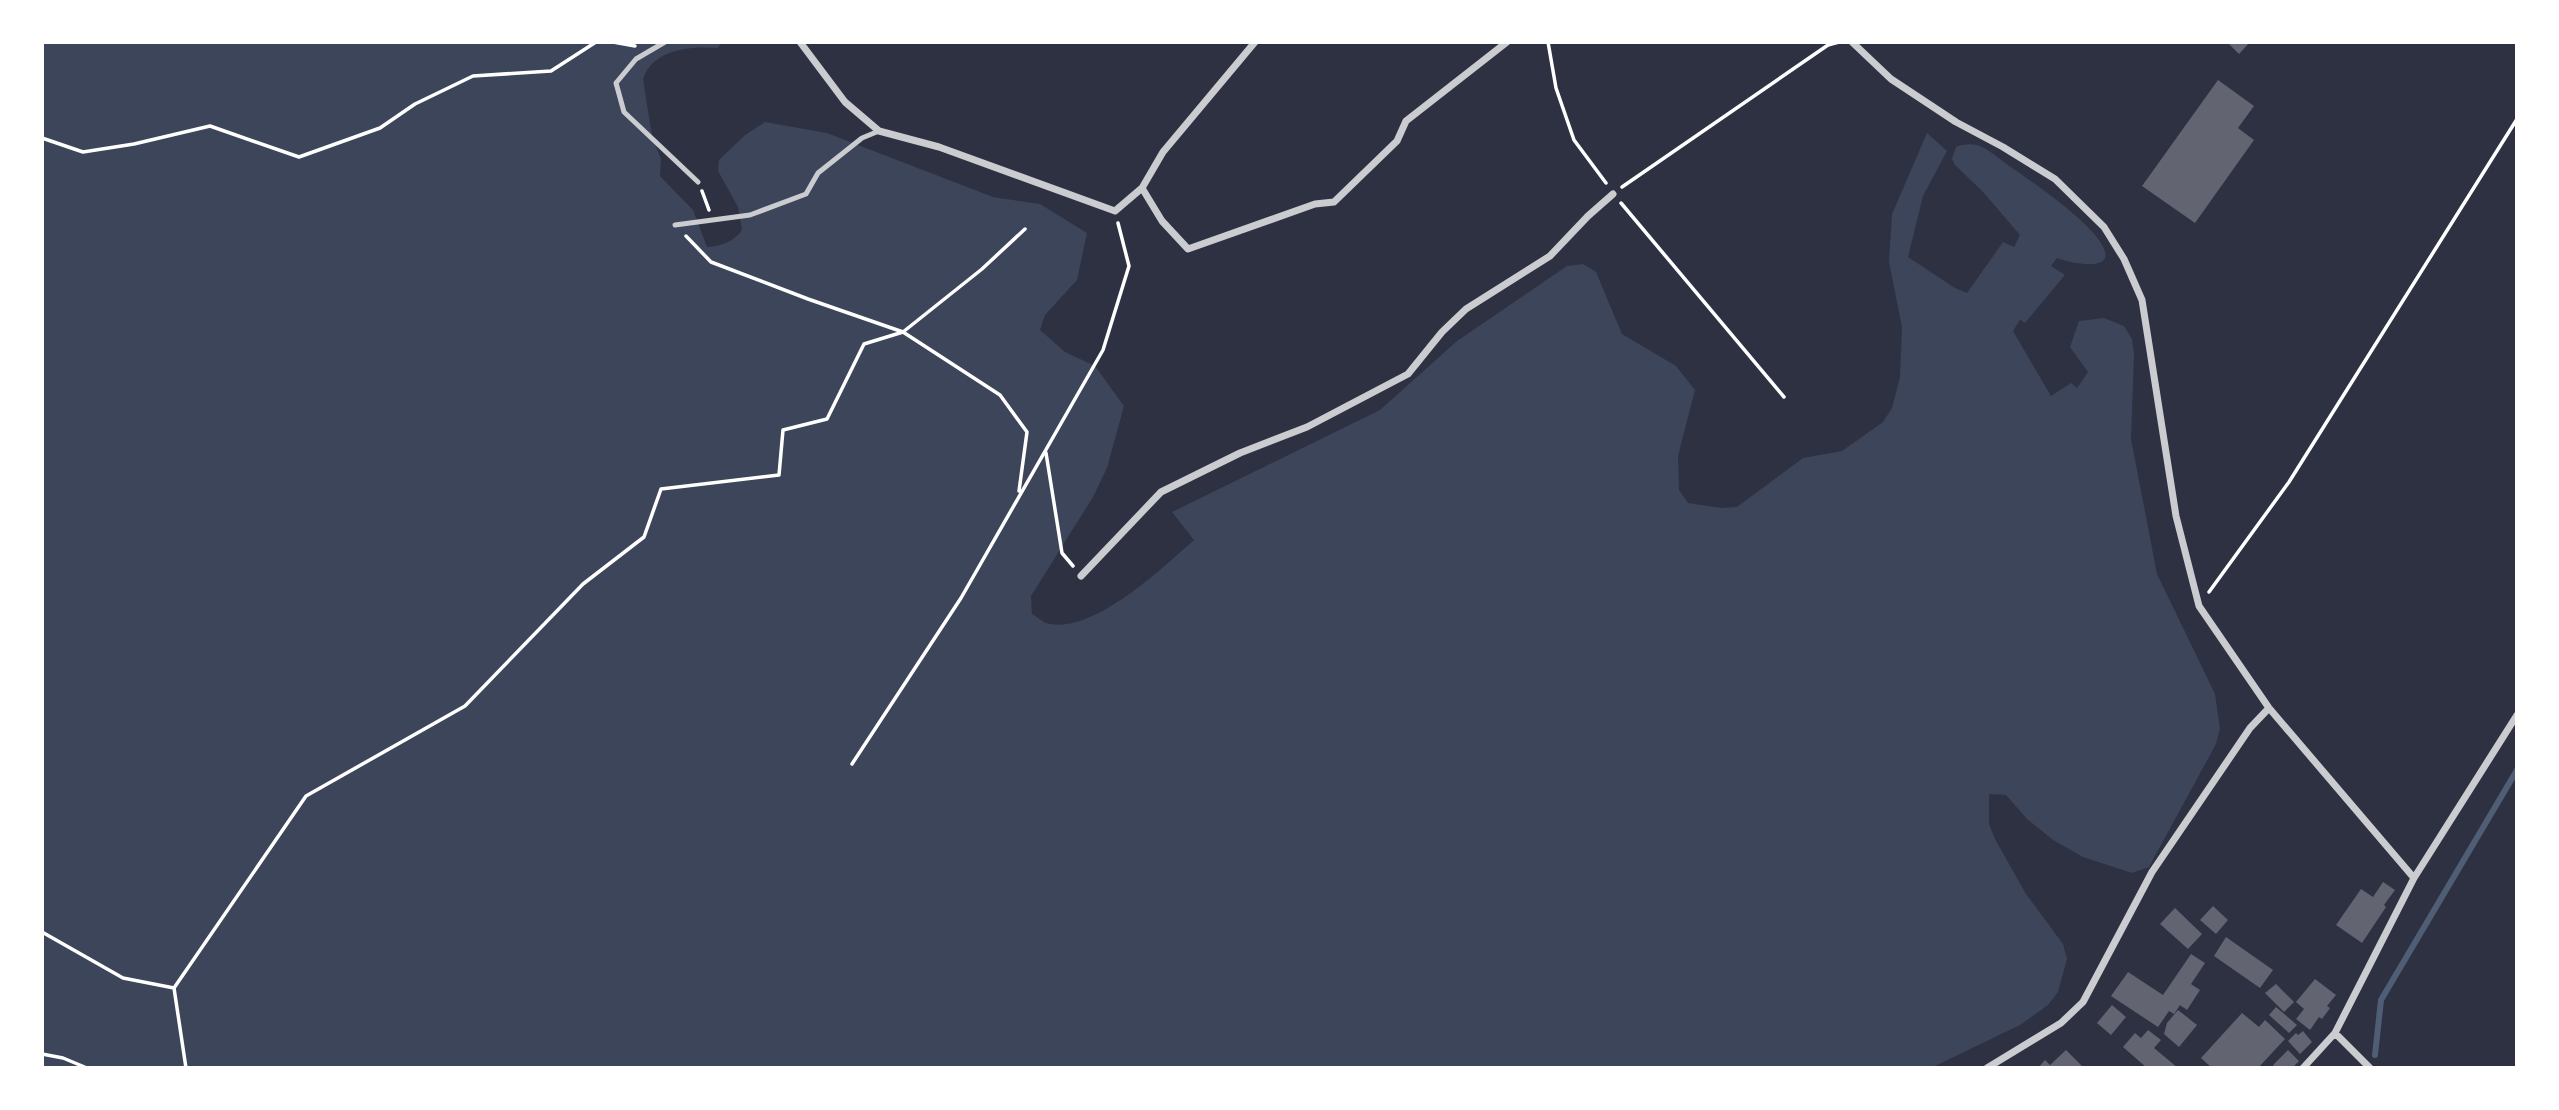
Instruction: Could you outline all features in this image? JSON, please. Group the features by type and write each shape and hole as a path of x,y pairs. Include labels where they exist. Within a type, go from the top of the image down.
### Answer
{"street":[{"path":"800,42 845,102 879,131 939,147 1115,211 1142,188 1163,152 1255,42"},
{"path":"1142,188 1163,221 1188,249 1315,204 1334,202 1397,141 1406,121 1507,42"},
{"path":"1852,42 1891,79 1956,122 2055,179 2104,227 2124,260 2142,300 2176,516 2199,606 2269,708 2414,878"},
{"path":"1082,576 1161,492 1240,453 1307,427 1408,374 1442,332 1466,309 1550,256 1588,216 1614,194"},
{"path":"1987,1068 2061,1023 2083,1002 2152,872 2250,728 2269,708"},
{"path":"2303,1068 2335,1033 2414,878 2517,715"},
{"path":"2335,1033 2370,1068"}],"lane":[{"path":"665,42 636,59 616,83 624,112 698,182"},
{"path":"675,225 750,215 806,194 818,173 862,138 879,131"}],"path":[{"path":"42,138 83,152 134,144 210,126 299,157 380,128 415,104 474,76 551,71 596,42"},
{"path":"1548,42 1556,88 1574,140 1614,194 1784,397"},
{"path":"1614,194 1828,45 1842,42"},
{"path":"2199,606 2289,482 2517,119"},
{"path":"698,182 713,220"},
{"path":"852,764 961,598 1102,350 1129,266 1115,211"},
{"path":"675,225 711,262 903,332 1000,395 1027,432 1019,493"},
{"path":"186,1068 174,989 306,796 466,706 583,584 644,537 661,489 779,475 783,430 827,419 864,344 903,332 982,269 1025,229"},
{"path":"1046,451 1062,553 1082,576"},
{"path":"42,932 123,978 174,989"},
{"path":"42,1054 63,1058 87,1068"}],"shaded area":[{"path":"42,42 723,42 717,48 685,49 664,55 648,69 643,79 652,136 661,159 660,176 693,210 707,247 727,243 742,230 738,207 718,171 719,160 745,135 765,122 827,133 993,197 1040,204 1087,233 1077,280 1045,315 1040,330 1065,352 1095,366 1124,406 1107,468 1093,497 1031,596 1032,614 1046,623 1064,624 1105,610 1145,582 1194,540 1172,512 1380,410 1457,341 1567,266 1583,264 1596,272 1622,334 1676,366 1695,390 1678,456 1679,490 1688,503 1721,508 1737,507 1803,458 1842,451 1883,422 1892,408 1900,377 1902,327 1889,262 1892,214 1927,133 1947,151 1923,196 1908,257 1967,293 2003,242 2014,247 2020,235 1952,159 1956,147 1969,144 1979,146 2057,200 2095,235 2102,245 2104,260 2098,263 2081,264 2057,258 2051,266 2065,275 2025,323 2020,320 2013,331 2051,396 2071,383 2077,388 2088,372 2070,347 2079,321 2104,318 2124,326 2132,339 2134,355 2131,439 2157,574 2215,694 2220,729 2216,744 2149,867 2132,873 2083,857 2053,840 2027,819 2006,795 1989,794 1989,824 1995,839 2026,894 2063,944 2067,959 2058,992 2048,1005 2020,1025 1931,1068 42,1068"}],"building":[{"path":"2227,42 2250,42 2239,54"},
{"path":"2218,80 2254,106 2238,128 2254,140 2195,223 2142,186"},
{"path":"2383,882 2395,890 2362,943 2336,925 2361,889 2373,897"},
{"path":"2213,906 2228,920 2216,934 2200,920"},
{"path":"2175,908 2202,934 2188,949 2160,924"},
{"path":"2226,937 2273,970 2260,988 2214,956"},
{"path":"2191,954 2205,963 2191,984 2200,990 2187,1010 2180,1005 2174,1014 2169,1011 2158,1027 2111,996 2128,972 2163,995"},
{"path":"2315,979 2336,995 2327,1006 2330,1008 2322,1019 2319,1017 2310,1030 2296,1019 2304,1009 2296,1002"},
{"path":"2276,984 2294,1002 2284,1012 2265,993"},
{"path":"2112,1005 2126,1017 2111,1035 2097,1023"},
{"path":"2276,1007 2297,1025 2289,1033 2269,1015"},
{"path":"2178,1010 2197,1025 2179,1047 2164,1034 2167,1023"},
{"path":"2242,1013 2259,1027 2265,1020 2285,1039 2258,1068 2212,1068 2201,1058"},
{"path":"2148,1030 2161,1040 2154,1048 2178,1068 2147,1068 2123,1047 2135,1033 2141,1038"},
{"path":"2303,1031 2312,1042 2300,1054 2288,1041 2296,1033 2298,1035"},
{"path":"2066,1050 2084,1068 2038,1068 2045,1060 2050,1065"},
{"path":"2288,1050 2299,1061 2292,1068 2276,1068 2273,1065"}],"waterway":[{"path":"2375,1055 2381,1000 2517,770"}]}
